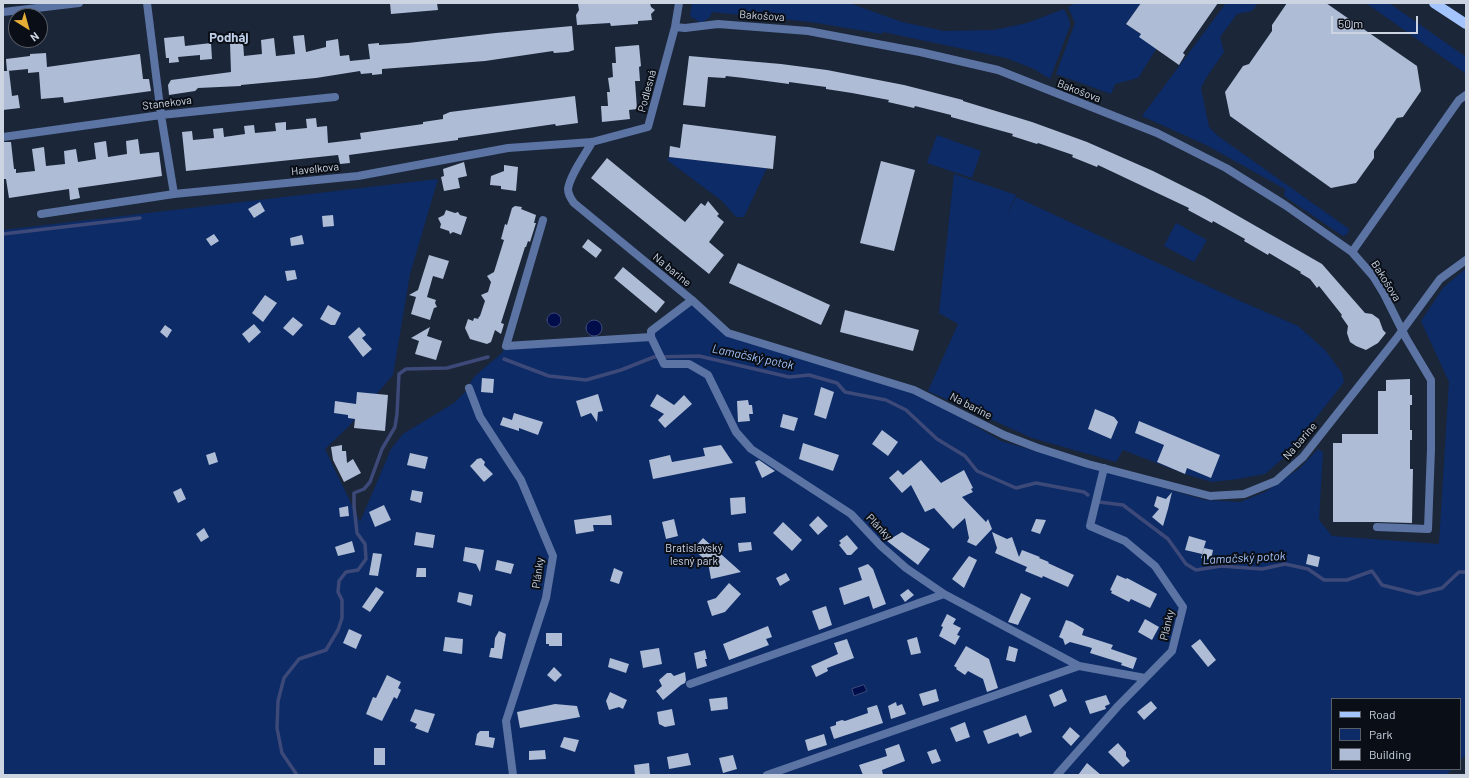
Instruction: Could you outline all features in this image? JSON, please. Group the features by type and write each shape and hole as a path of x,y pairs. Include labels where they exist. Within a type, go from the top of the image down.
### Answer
{"main road":[{"path":"1434,3 1466,24"}],"street":[{"path":"3,12 31,6 79,3"},
{"path":"147,3 161,115 174,194"},
{"name":"Podlesná","path":"592,142 648,127 680,3"},
{"name":"Bakošova","path":"675,27 696,27 718,24 808,31 920,52 998,70 1134,123 1226,168 1285,205 1352,252 1373,276 1431,380 1431,449 1428,529 1377,527"},
{"path":"1352,252 1459,100 1466,95"},
{"name":"Stanekova","path":"3,137 161,115 335,97"},
{"name":"Havelkova","path":"41,214 174,194 358,176 508,148 592,142"},
{"name":"Na barine","path":"592,142 571,179 568,190 570,198 574,204 692,300 728,333 914,390 1004,435 1038,448 1104,468 1210,496 1244,494 1276,481 1303,457 1440,279 1466,260"},
{"path":"543,220 506,346 651,337 652,331 692,300"},
{"name":"Plánky","path":"651,337 663,364 689,364 708,375 736,432 751,448 851,514 881,546 906,568 944,594 1079,666 1145,678"},
{"name":"Plánky","path":"469,388 480,417 521,480 553,556 546,598 506,720 513,775"},
{"name":"Plánky","path":"1057,775 1145,678 1172,651 1183,607 1155,566 1125,541 1090,526 1104,468"},
{"path":"690,684 944,594"},
{"name":"Plánky","path":"767,775 1079,666"}],"green space":[{"path":"692,3 849,3 902,22 944,31 994,30 1027,23 1064,9 1069,19 1070,26 1050,79 1034,69 1006,58 883,32 882,34 811,22 712,12 710,17 701,23 690,16"},
{"path":"1076,3 1141,3 1126,24 1158,46 1138,78 1115,84 1111,94 1056,74 1075,23 1068,7"},
{"path":"1226,3 1258,3 1252,11 1237,14 1220,37 1224,52 1201,88 1209,127 1218,136 1349,229 1346,235 1343,236 1284,196 1285,189 1208,146 1142,116"},
{"path":"1366,3 1389,3 1466,57 1465,73"},
{"path":"937,135 981,151 972,178 927,163"},
{"path":"669,157 767,168 744,217 736,217 722,201 667,160"},
{"path":"954,174 1016,195 1005,220 1016,197 1231,297 1298,326 1325,350 1342,373 1344,382 1287,455 1265,474 1212,482 1185,474 1123,450 1116,462 1032,438 928,391 958,324 939,313"},
{"name":"Bratislavský lesný park","path":"438,179 410,274 393,375 350,425 325,449 360,522 391,449 403,434 454,403 469,388 471,381 476,375 501,354 506,346 651,337 651,331 692,300 728,333 922,394 1001,441 1205,500 1240,502 1265,492 1300,468 1318,449 1323,452 1319,520 1332,536 1439,544 1449,382 1421,321 1443,288 1466,268 1466,755 1461,760 1461,698 1331,698 1331,770 1451,770 1446,775 3,775 3,230"},
{"path":"1176,223 1207,240 1194,262 1164,246"}],"shaded area":[{"path":"551,313 557,313 561,317 561,323 557,327 551,327 547,323 547,317"},
{"path":"594,320 600,322 602,328 600,334 594,336 588,334 586,328 588,322"},
{"path":"864,685 867,691 854,696 852,689"}],"building":[{"path":"390,3 437,3 438,10 391,14"},
{"path":"650,3 651,7 655,10 651,14 652,20 638,21 638,24 611,26 610,23 577,25 576,15 579,10 578,4"},
{"path":"1141,3 1218,3 1183,53 1185,55 1179,65 1139,37 1141,34 1126,24"},
{"path":"1287,3 1326,3 1417,66 1421,91 1403,117 1397,118 1374,151 1374,158 1356,183 1331,188 1230,116 1225,92 1243,66 1249,64 1272,31 1272,25"},
{"path":"572,26 574,50 568,52 554,53 553,51 485,61 382,69 382,74 372,75 372,73 361,74 360,71 316,78 241,86 198,88 195,91 169,95 168,85 171,80 231,72 230,43 243,41 244,56 262,54 261,40 274,38 276,56 295,54 293,36 304,35 306,52 326,47 326,41 338,39 340,56 349,55 350,61 370,59 368,44 379,43 379,45 408,43"},
{"path":"184,36 185,46 211,43 212,59 200,60 200,55 178,57 179,62 169,63 169,58 166,58 164,38"},
{"path":"639,45 641,66 639,67 640,81 635,81 637,109 629,110 630,119 602,122 601,106 608,106 607,92 610,92 608,78 613,77 612,63 616,63 615,47"},
{"path":"46,53 47,67 140,54 143,79 149,79 151,91 64,103 63,97 41,99 39,72 28,73 28,69 7,71 6,59 30,56 30,54"},
{"path":"689,56 781,64 827,70 904,85 963,100 1032,122 1087,142 1153,171 1205,197 1322,264 1365,313 1372,314 1379,319 1383,330 1386,333 1378,343 1366,350 1356,346 1350,342 1347,333 1348,326 1341,316 1342,315 1319,286 1317,288 1310,279 1300,273 1301,272 1269,253 1268,255 1244,241 1245,239 1213,221 1212,223 1188,210 1189,208 1098,165 1097,167 1072,157 1073,155 1012,136 1013,134 951,117 951,115 915,106 914,108 888,102 889,100 826,89 826,87 789,82 789,84 726,76 725,78 708,77 705,107 683,105"},
{"path":"3,71 9,71 12,96 18,95 20,108 3,110"},
{"path":"575,96 578,123 556,126 555,124 458,138 458,140 349,155 350,163 340,164 338,155 186,171 182,132 192,131 193,140 214,138 213,129 223,128 224,137 245,134 244,126 254,125 255,133 276,131 275,123 286,122 286,130 307,128 306,119 316,118 317,127 327,126 328,143 361,139 360,133 423,124 423,122 443,119 443,115 450,112"},
{"path":"683,124 776,136 773,169 669,157 670,146 680,148"},
{"path":"138,139 140,154 159,152 162,176 78,188 80,198 70,200 69,189 9,198 6,179 3,179 3,142 11,142 14,169 16,169 16,173 35,171 32,149 44,147 46,166 65,164 64,151 76,149 78,162 96,159 94,143 106,141 108,157 127,154 126,141"},
{"path":"607,158 685,222 701,203 705,206 708,201 719,214 717,216 724,222 709,242 724,255 709,274 591,178"},
{"path":"881,161 915,170 894,251 860,243"},
{"path":"464,162 467,176 458,178 460,188 444,191 441,177 444,176 443,169"},
{"path":"504,165 518,167 516,191 501,189 501,186 490,185 491,176 504,171"},
{"path":"260,202 265,211 254,218 248,209"},
{"path":"515,206 522,207 521,209 536,215 534,223 536,223 530,242 528,241 525,247 501,323 504,324 501,334 495,330 491,342 487,344 470,339 465,328 468,319 473,321 474,318 479,319 478,318 485,301 481,295 488,292 491,282 487,276 494,272 504,240 501,239 505,224 507,225 512,208"},
{"path":"446,210 455,213 458,212 460,215 467,217 461,235 453,232 450,234 449,231 440,228 441,224 438,218 444,215"},
{"path":"333,215 334,226 323,227 322,216"},
{"path":"214,234 219,241 211,246 206,239"},
{"path":"302,235 304,244 291,246 290,238"},
{"path":"588,239 602,250 596,258 582,247"},
{"path":"429,255 449,261 443,279 433,276 427,297 436,300 435,303 437,307 434,308 430,320 411,314 416,297 409,295 418,290"},
{"path":"738,263 830,305 821,325 729,283"},
{"path":"623,267 665,302 656,313 614,278"},
{"path":"295,270 297,279 287,281 285,271"},
{"path":"265,295 277,303 263,322 252,313"},
{"path":"328,305 341,313 335,325 331,325 320,319"},
{"path":"845,310 919,330 913,351 840,332"},
{"path":"293,317 303,325 293,336 283,328"},
{"path":"254,324 261,332 249,343 242,334"},
{"path":"165,325 172,330 167,338 160,332"},
{"path":"359,327 366,335 362,338 372,349 363,357 348,337"},
{"path":"430,327 427,336 442,341 436,360 415,354 419,341 411,338"},
{"path":"482,378 494,379 493,393 481,392"},
{"path":"1410,379 1410,395 1412,395 1412,405 1410,405 1410,430 1412,430 1412,440 1410,440 1410,469 1413,469 1412,523 1333,522 1333,443 1342,443 1342,434 1378,434 1378,391 1386,391 1386,380"},
{"path":"821,387 834,392 826,419 814,415"},
{"path":"357,392 388,395 385,431 354,428 355,419 348,418 348,415 334,413 335,401 356,404"},
{"path":"598,394 603,411 598,412 597,422 591,413 581,417 576,401"},
{"path":"657,394 674,405 684,395 692,404 665,428 658,420 664,414 650,406"},
{"path":"748,400 749,405 752,405 753,414 749,414 750,421 738,422 737,401"},
{"path":"1095,409 1114,417 1118,422 1111,439 1088,429"},
{"path":"514,413 543,422 538,435 519,428 519,431 500,425 503,417 512,420"},
{"path":"783,414 798,418 794,431 780,427"},
{"path":"1139,421 1220,455 1211,478 1187,468 1185,474 1157,462 1164,445 1135,433"},
{"path":"882,430 898,442 888,456 872,444"},
{"path":"803,443 839,455 833,471 799,459"},
{"path":"342,445 342,451 346,451 347,463 353,459 361,473 344,482 333,460 331,447"},
{"path":"721,445 733,463 653,479 649,460 670,455 672,462 705,456 703,448"},
{"path":"215,452 218,462 209,465 206,455"},
{"path":"410,453 428,457 425,469 407,465"},
{"path":"481,458 485,462 484,465 493,474 484,482 470,466 477,459"},
{"path":"759,460 775,471 762,478 755,462"},
{"path":"921,460 941,483 964,470 973,488 971,489 973,492 962,497 986,522 988,519 992,529 976,546 967,542 969,538 965,518 953,529 934,508 925,512 911,485 902,493 889,478 898,470 903,475"},
{"path":"181,488 186,499 178,503 173,492"},
{"path":"412,490 423,492 421,503 410,500"},
{"path":"1172,492 1163,526 1152,517 1159,509 1154,506 1157,496 1166,499"},
{"path":"745,497 746,513 731,515 730,498"},
{"path":"384,505 391,520 375,527 369,512"},
{"path":"348,506 349,516 340,517 339,508"},
{"path":"611,515 612,525 593,525 594,531 576,534 574,520"},
{"path":"818,516 828,526 818,535 809,525"},
{"path":"674,519 678,536 666,539 662,522"},
{"path":"1036,519 1046,520 1040,534 1031,531"},
{"path":"783,522 802,540 792,551 773,533"},
{"path":"204,528 209,537 201,542 196,534"},
{"path":"416,532 435,535 433,548 414,545"},
{"path":"902,532 930,549 918,565 887,541"},
{"path":"992,532 1007,539 1012,537 1019,557 1022,550 1040,557 1039,558 1049,562 1048,563 1074,575 1068,587 1043,576 1042,578 1025,571 1027,567 995,553 997,548"},
{"path":"847,535 858,548 851,555 847,555 839,545 841,543 839,541"},
{"path":"1189,536 1206,541 1202,554 1185,550"},
{"path":"703,538 741,572 711,579 708,562 695,551 695,547"},
{"path":"352,541 355,552 338,556 335,547"},
{"path":"751,542 752,550 739,552 738,543"},
{"path":"465,547 484,550 480,572 476,564 463,561"},
{"path":"1204,548 1213,550 1211,560 1201,558"},
{"path":"373,553 382,554 378,576 369,575"},
{"path":"1308,554 1320,557 1318,567 1306,564"},
{"path":"969,556 977,560 964,588 952,579"},
{"path":"497,560 514,564 511,574 495,570"},
{"path":"868,564 873,569 886,604 873,609 869,596 844,605 839,588 862,580 858,568"},
{"path":"417,568 426,568 426,577 416,577"},
{"path":"614,568 623,572 619,584 610,581"},
{"path":"786,573 790,580 780,586 776,578"},
{"path":"1117,575 1126,579 1127,578 1157,594 1150,608 1131,599 1129,602 1111,593 1112,591 1110,590"},
{"path":"729,583 741,594 725,612 712,616 707,601 716,598"},
{"path":"376,587 384,592 370,612 362,607"},
{"path":"908,589 914,595 905,602 900,595"},
{"path":"459,592 473,595 471,606 457,602"},
{"path":"1021,593 1031,598 1018,625 1008,622"},
{"path":"826,606 832,625 819,630 812,611"},
{"path":"947,614 956,619 953,624 961,628 957,635 960,636 955,645 939,636 943,627 941,626"},
{"path":"1145,619 1159,627 1152,640 1138,632"},
{"path":"1066,620 1084,629 1082,635 1113,645 1111,649 1137,658 1133,669 1121,665 1122,663 1090,653 1092,648 1070,642 1065,645 1063,639 1059,637"},
{"path":"768,626 772,637 766,639 769,645 729,660 723,644"},
{"path":"349,629 362,635 356,649 343,643"},
{"path":"499,631 506,634 502,659 489,657 491,648 494,648 495,638"},
{"path":"546,633 562,633 562,646 549,646 549,644 546,644"},
{"path":"445,637 463,639 462,654 443,651"},
{"path":"917,637 921,653 911,655 907,640"},
{"path":"847,639 854,658 827,668 828,671 816,677 811,666 838,654 834,643"},
{"path":"1200,639 1216,660 1208,667 1191,646"},
{"path":"966,646 989,659 998,688 987,692 983,679 968,671 965,675 956,669 957,668 954,666"},
{"path":"1009,646 1018,649 1015,662 1006,660"},
{"path":"659,648 662,664 643,668 640,651"},
{"path":"705,650 707,666 697,669 694,653"},
{"path":"610,658 629,664 626,673 608,667"},
{"path":"554,667 562,675 555,682 547,675"},
{"path":"685,672 685,683 663,700 656,691 662,686 659,680 667,673 671,673 674,676"},
{"path":"387,675 401,682 398,688 401,690 397,699 394,697 382,721 366,714 373,697 376,698"},
{"path":"936,689 939,701 923,706 919,694"},
{"path":"1062,689 1067,701 1054,707 1049,695"},
{"path":"610,692 627,700 623,709 619,707 609,710 606,701"},
{"path":"1106,695 1110,704 1105,706 1106,709 1090,714 1085,701"},
{"path":"727,697 728,709 711,711 709,699"},
{"path":"1151,701 1157,708 1144,720 1137,712"},
{"path":"896,702 897,706 902,704 906,714 891,719 888,706"},
{"path":"555,704 577,706 580,717 520,728 517,712"},
{"path":"877,705 883,723 834,739 830,727 836,725 836,722 842,720 845,721 868,713 867,708"},
{"path":"415,709 435,714 428,733 415,728 417,724 410,721"},
{"path":"672,709 675,725 665,727 659,724 657,712"},
{"path":"1026,715 1032,732 1020,737 1018,733 988,744 983,731"},
{"path":"965,722 970,737 956,742 950,728"},
{"path":"1070,727 1080,736 1071,746 1062,737"},
{"path":"480,731 489,731 489,737 495,738 493,748 475,745 477,734"},
{"path":"824,734 827,745 808,751 805,740"},
{"path":"564,737 579,740 575,752 560,747"},
{"path":"1118,743 1126,752 1126,756 1130,761 1123,767 1108,752"},
{"path":"899,744 905,761 882,770 883,775 863,775 859,765 887,756 885,749"},
{"path":"374,748 385,748 385,765 374,765"},
{"path":"936,749 941,761 932,764 927,752"},
{"path":"545,750 546,759 529,760 529,751"},
{"path":"688,753 691,765 669,769 667,757"},
{"path":"733,755 737,769 723,773 719,758"},
{"path":"649,763 650,774 635,775 634,765"},
{"path":"1087,763 1101,775 1078,775"}],"waterway":[{"path":"3,234 140,218"},
{"name":"Lamačský potok","path":"504,359 549,376 586,380 621,370 654,357 699,356 789,377 809,375 837,383 845,392 886,400 906,410 937,439 965,456 977,471 1016,488 1036,483 1084,492 1088,495"},
{"name":"Lamačský potok","path":"297,775 282,753 277,728 278,701 284,678 299,659 326,650 338,630 342,618 342,600 338,592 339,581 346,572 358,570 366,559 365,544 357,533 354,493 364,489 370,482 382,449 395,427 399,374 406,369 447,368 488,357"},
{"name":"Lamačský potok","path":"1099,502 1123,505 1168,539 1186,564 1196,570 1221,566 1262,569 1285,564 1308,569 1324,580 1347,580 1372,571 1382,585 1418,594 1442,588 1459,572 1466,572"}],"district":[{"name":"Podháj","path":"229,38"}]}
